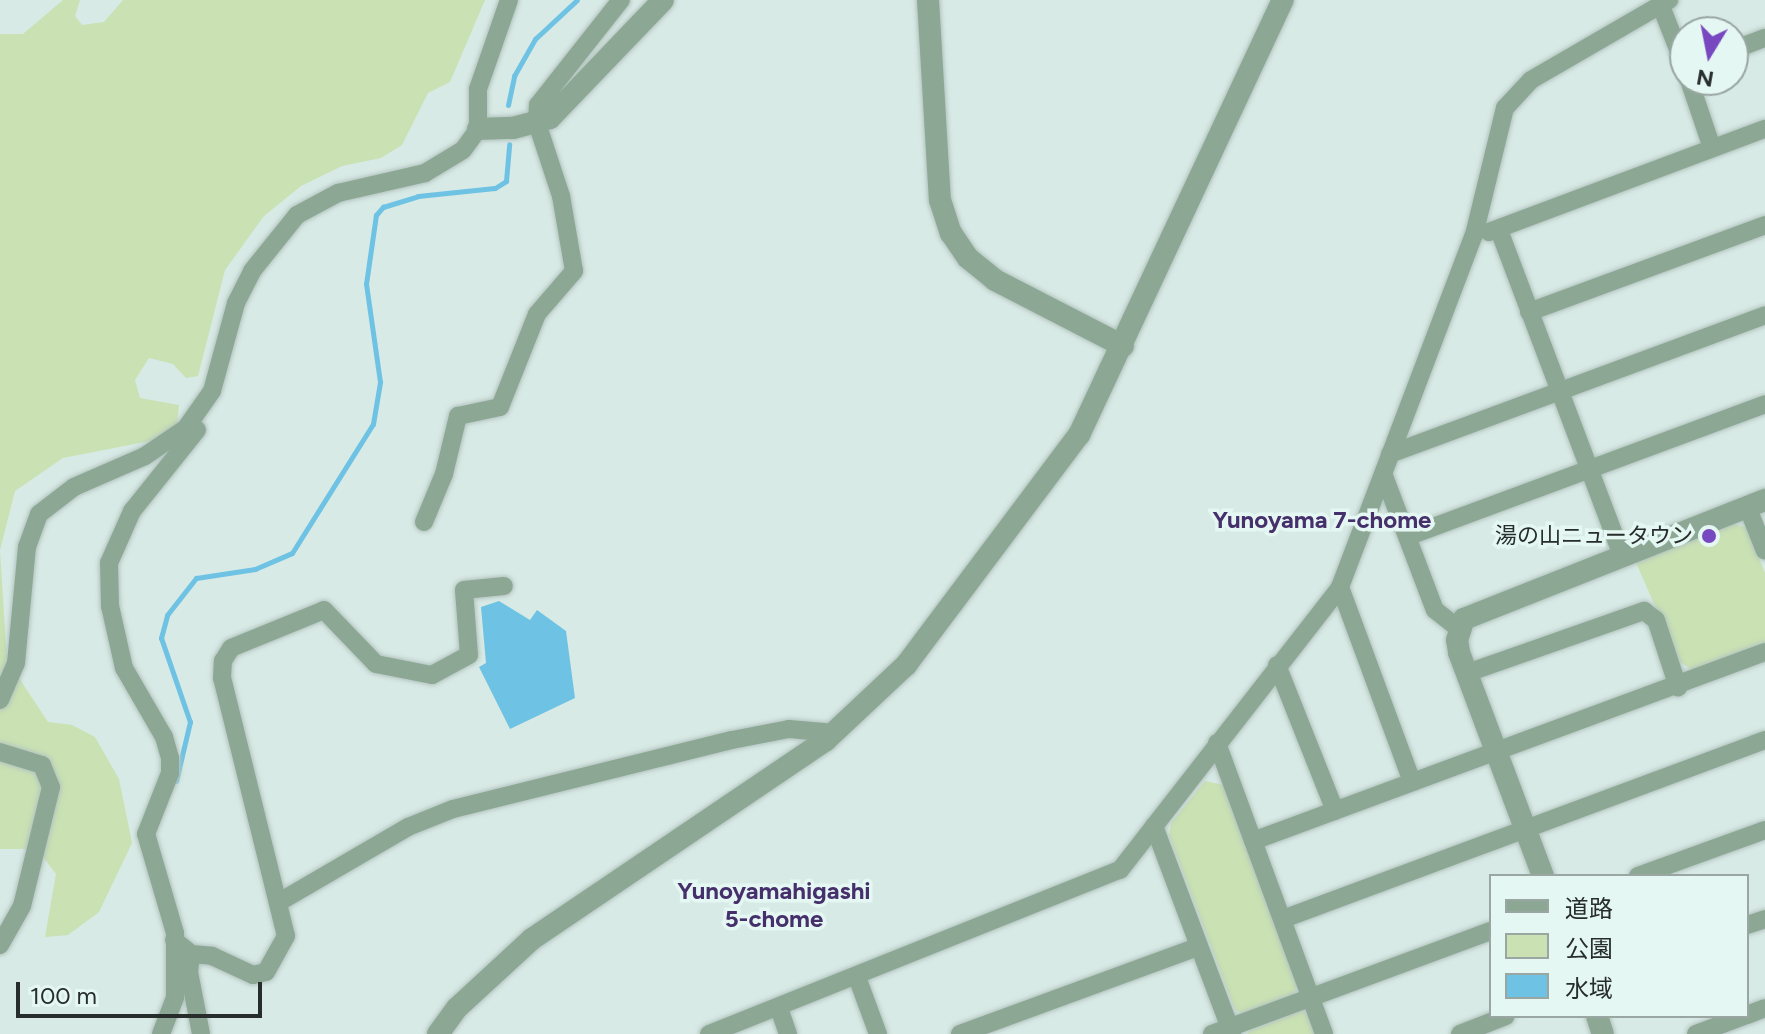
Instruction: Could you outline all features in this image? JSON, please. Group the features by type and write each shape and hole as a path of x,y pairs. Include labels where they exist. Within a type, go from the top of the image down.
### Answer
{"street":[{"path":"0,700 16,663 27,547 39,514 74,487 168,443 186,428 212,391 236,303 273,239 297,215 338,193 450,163 478,129 478,89 509,0"},
{"path":"424,522 444,474 458,416 500,407 537,314 574,271 561,196 537,123 542,97 621,0"},
{"path":"478,129 537,123 564,106 612,48 663,0"},
{"path":"928,0 940,200 951,233 968,258 995,280 1123,346"},
{"path":"438,1034 457,1008 532,939 835,733 906,665 1057,469 1123,346 1283,0"},
{"path":"709,1034 1120,870 1340,587 1474,235 1505,108 1515,93 1665,3"},
{"path":"1694,96 1712,148"},
{"path":"1474,235 1499,230 1765,129"},
{"path":"1529,312 1765,225"},
{"path":"1499,230 1621,553"},
{"path":"1390,454 1765,315"},
{"path":"161,1034 175,997 174,940 146,834 170,773 170,758 164,737 124,668 110,606 109,563 132,511 217,400 212,391"},
{"path":"1409,536 1765,404"},
{"path":"1384,476 1435,610 1459,629"},
{"path":"1542,874 1467,673 1457,640 1459,629 1474,613 1621,553 1756,503 1765,551"},
{"path":"174,940 191,954 212,956 253,975 266,972 286,936 281,901 222,678 226,653 324,610 376,664 432,675 469,655 464,590 504,586"},
{"path":"1340,587 1412,782"},
{"path":"1467,673 1644,611 1656,620 1678,687"},
{"path":"1253,841 1496,750 1678,687 1765,652"},
{"path":"1277,665 1335,811"},
{"path":"281,901 398,832 453,809 691,748 789,729 835,733"},
{"path":"1283,919 1765,740"},
{"path":"1217,743 1324,1034"},
{"path":"0,752 42,765 51,787 22,906 0,945"},
{"path":"1154,826 1198,947 1224,1032 1489,932"},
{"path":"1644,874 1765,830"},
{"path":"960,1034 1198,947"},
{"path":"191,954 189,972 201,1034"},
{"path":"857,977 878,1034"},
{"path":"779,1008 788,1034"},
{"path":"1460,1034 1501,1018"},
{"path":"1696,1034 1740,1018"}],"green space":[{"path":"63,0 80,0 75,16 82,25 104,22 123,0 485,0 450,82 428,93 402,145 381,158 342,166 301,186 264,216 225,270 198,376 186,378 173,364 149,358 135,380 140,398 179,405 177,424 155,440 63,458 15,491 0,550 0,34 23,34"},
{"path":"1730,522 1747,528 1765,573 1765,644 1693,671 1679,661 1634,558"},
{"path":"0,551 7,660 48,722 72,725 95,737 119,779 132,843 99,912 68,935 45,937 56,874 37,849 0,849"},
{"path":"1205,781 1224,785 1299,981 1294,994 1244,1014 1235,1010 1169,835 1171,823"},
{"path":"1304,1010 1319,1034 1247,1034 1249,1031"}],"water":[{"path":"499,601 530,620 537,610 566,631 575,698 510,729 479,667 486,663 481,607"}],"waterway":[{"path":"508,105 514,76 535,39 577,0"},
{"path":"176,781 190,722 161,638 167,615 196,578 255,569 292,553 373,424 380,382 366,284 376,215 383,207 418,196 495,188 506,181 509,144"}],"place":[{"name":"湯の山ニュータウン","path":"1709,536"}],"district":[{"name":"Yunoyama 7-chome","path":"1322,520"},
{"name":"Yunoyamahigashi 5-chome","path":"774,905"}]}
